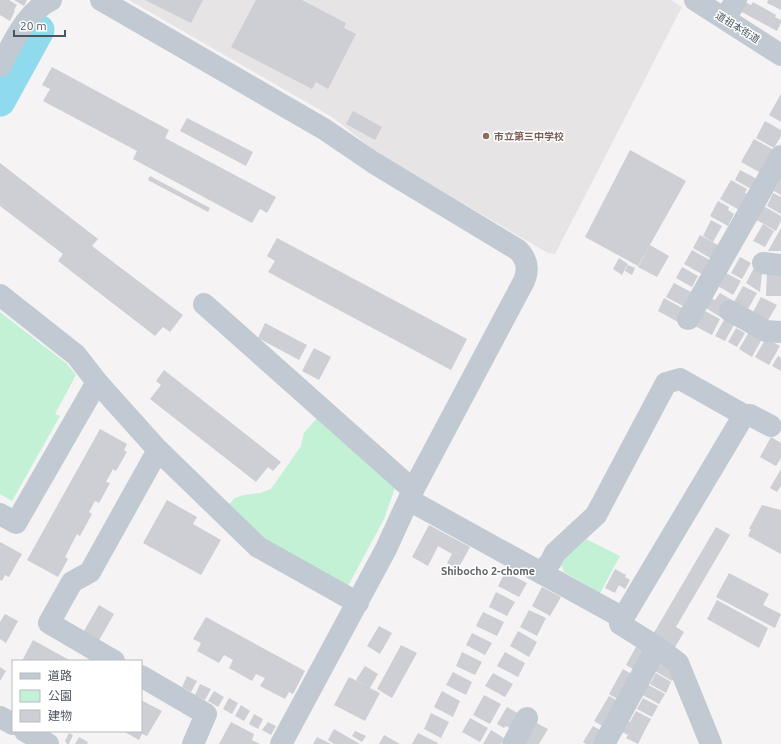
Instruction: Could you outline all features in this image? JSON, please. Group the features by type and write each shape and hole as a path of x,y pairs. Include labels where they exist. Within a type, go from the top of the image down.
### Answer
{"street":[{"path":"101,0 324,129 374,163 518,250 524,258 527,267 524,281 411,495 386,549 281,744"},
{"name":"道祖本街道","path":"694,0 781,55"},
{"path":"725,19 736,0"},
{"path":"0,66 27,19 36,9 47,1"},
{"path":"688,319 781,156"},
{"path":"0,295 76,355 97,382 158,450 258,547 358,603"},
{"path":"204,304 411,495 541,573 623,618"},
{"path":"730,311 766,331 781,332"},
{"path":"541,573 551,561 555,553 596,515 666,384 680,379 744,415 750,414 771,426"},
{"path":"0,514 16,523 97,382"},
{"path":"711,744 678,663 657,647 620,624 744,415"},
{"path":"112,660 49,623 72,582 90,572 158,450"},
{"path":"604,744 657,647"},
{"path":"142,677 206,714 193,744"},
{"path":"0,717 12,723"},
{"path":"513,744 527,718"},
{"path":"27,732 48,744"}],"shaded area":[{"name":"市立第三中学校","path":"129,0 671,0 682,7 555,254 548,253 380,155 332,117"}],"green space":[{"path":"0,312 67,364 76,375 55,414 60,416 12,501 0,494"},
{"path":"317,418 396,485 384,519 348,586 262,539 228,505 235,498 260,493 271,489 301,446 304,433"},
{"path":"586,539 620,556 600,593 564,572 561,564 563,560"}],"building":[{"path":"0,0 9,0 17,5 10,21 0,15"},
{"path":"14,0 27,0 24,6"},
{"path":"145,0 203,0 191,23"},
{"path":"256,0 302,0 346,23 344,28 356,34 328,89 316,82 312,89 231,47"},
{"path":"768,0 781,0 781,10 767,3"},
{"path":"745,2 751,5 753,2 776,15 775,17 781,20 777,31 740,11"},
{"path":"52,67 169,130 165,138 276,197 267,213 260,209 252,223 133,159 137,151 43,101 50,89 42,85"},
{"path":"781,94 781,122 769,115"},
{"path":"353,111 382,127 375,140 346,124"},
{"path":"187,118 253,152 246,166 180,131"},
{"path":"765,121 781,130 781,136 774,148 756,138"},
{"path":"754,139 774,150 761,173 741,162"},
{"path":"630,150 686,181 638,266 585,237"},
{"path":"0,163 98,239 92,246 183,315 170,332 163,327 155,336 58,261 63,254 0,206"},
{"path":"740,170 759,180 753,190 735,180"},
{"path":"150,176 210,208 208,212 148,180"},
{"path":"781,177 781,195 774,191"},
{"path":"731,180 747,189 745,193 750,195 741,211 720,199"},
{"path":"773,193 781,197 781,214 767,206"},
{"path":"718,201 729,207 728,210 734,214 728,226 710,216"},
{"path":"760,204 781,216 781,221 776,231 753,218"},
{"path":"711,220 722,226 713,242 703,236"},
{"path":"763,224 774,231 765,247 753,241"},
{"path":"781,228 781,251 768,251"},
{"path":"700,235 723,248 715,261 693,248"},
{"path":"277,238 467,339 451,370 268,272 275,261 267,256"},
{"path":"650,245 669,256 657,277 638,267"},
{"path":"692,250 715,263 707,277 684,264"},
{"path":"740,257 751,263 742,279 731,273"},
{"path":"619,258 628,264 622,275 613,269"},
{"path":"628,265 635,268 632,275 625,271"},
{"path":"682,267 698,276 692,287 676,278"},
{"path":"754,268 762,273 760,292 746,283"},
{"path":"726,273 741,281 733,295 718,286"},
{"path":"767,273 781,274 781,296 766,296"},
{"path":"674,283 691,292 683,306 666,297"},
{"path":"743,286 757,293 748,309 734,302"},
{"path":"720,293 732,300 722,318 701,305 707,296 715,300"},
{"path":"761,297 777,305 767,322 752,314"},
{"path":"664,298 684,309 678,322 658,311"},
{"path":"703,310 720,319 712,335 695,326"},
{"path":"725,318 735,323 725,341 715,336"},
{"path":"265,323 307,345 299,360 258,338"},
{"path":"736,328 745,333 737,347 728,342"},
{"path":"749,332 762,339 752,357 739,349"},
{"path":"766,338 780,346 769,365 755,357"},
{"path":"314,348 331,357 319,380 302,371"},
{"path":"778,356 781,358 781,371 772,366"},
{"path":"164,370 281,462 273,471 268,467 256,482 150,399 161,385 156,381"},
{"path":"100,429 127,444 124,450 127,452 116,471 113,469 106,482 110,483 99,503 95,501 89,512 92,514 80,536 77,534 65,557 68,559 58,577 27,560"},
{"path":"771,437 781,443 781,458 776,466 760,457"},
{"path":"781,469 781,486 777,492 770,488"},
{"path":"167,500 197,517 193,524 221,540 201,575 143,543"},
{"path":"762,505 781,510 781,554 748,536 751,529 749,529"},
{"path":"429,525 470,547 458,569 447,563 452,554 438,546 428,566 412,557"},
{"path":"716,527 730,535 676,627 684,632 674,649 652,636"},
{"path":"0,542 22,554 9,577 5,575 2,581 0,580"},
{"path":"615,569 626,575 625,577 630,580 625,589 619,585 615,593 605,588"},
{"path":"505,572 527,583 519,597 498,586"},
{"path":"729,573 769,594 763,605 781,614 775,628 716,597"},
{"path":"542,587 561,597 550,616 532,606"},
{"path":"496,592 515,602 507,616 489,607"},
{"path":"717,600 768,628 759,648 707,619"},
{"path":"99,605 114,614 97,644 81,636"},
{"path":"529,610 546,618 537,636 520,627"},
{"path":"483,612 504,622 497,636 476,626"},
{"path":"5,614 18,621 6,643 0,639 0,622"},
{"path":"206,617 305,671 293,694 289,692 285,699 260,686 265,678 256,674 252,681 229,668 233,660 224,655 219,663 197,651 201,643 193,639"},
{"path":"379,626 392,633 380,654 367,646"},
{"path":"518,631 537,642 529,657 510,646"},
{"path":"472,633 492,643 485,655 466,645"},
{"path":"33,640 69,660 23,660"},
{"path":"401,645 417,653 392,698 377,689"},
{"path":"637,645 647,650 636,671 626,665"},
{"path":"462,652 482,662 475,675 456,666"},
{"path":"505,652 525,663 518,677 497,666"},
{"path":"662,658 678,671 672,681 655,671"},
{"path":"365,666 378,674 370,688 380,693 365,721 334,705 349,677 367,686 356,680"},
{"path":"0,667 6,671 0,681"},
{"path":"623,669 633,675 619,700 609,694"},
{"path":"453,672 472,682 466,695 446,685"},
{"path":"493,673 513,684 505,697 485,686"},
{"path":"656,673 671,682 666,693 650,684"},
{"path":"187,676 197,681 191,692 182,687"},
{"path":"645,683 665,694 659,704 639,693"},
{"path":"200,684 211,689 205,700 195,695"},
{"path":"214,691 224,697 218,707 208,701"},
{"path":"442,691 460,701 453,717 434,707"},
{"path":"484,695 501,704 490,724 473,715"},
{"path":"609,696 618,701 604,727 594,721"},
{"path":"229,698 238,703 232,714 223,709"},
{"path":"643,698 658,706 652,717 637,709"},
{"path":"142,701 162,711 147,736 142,734 139,740 125,732 142,732"},
{"path":"241,705 250,711 244,721 235,716"},
{"path":"507,707 521,715 513,730 506,726 504,728 497,724"},
{"path":"636,711 651,719 645,730 630,722"},
{"path":"431,713 449,722 441,738 424,729"},
{"path":"254,714 263,719 258,729 249,724"},
{"path":"470,718 488,728 480,742 462,732"},
{"path":"626,720 645,730 638,744 626,738 628,735 620,731"},
{"path":"533,721 548,729 539,744 520,744"},
{"path":"231,722 254,734 252,740 260,744 219,744"},
{"path":"268,722 276,726 271,735 262,730"},
{"path":"593,726 602,731 594,744 586,744 583,742"},
{"path":"334,729 360,744 334,744 328,740"},
{"path":"491,730 504,738 501,744 483,744"},
{"path":"355,731 366,736 362,742 352,736"},
{"path":"69,733 73,735 69,744 67,744 65,741"},
{"path":"418,733 438,743 412,744"},
{"path":"384,735 400,744 379,744"},
{"path":"79,737 88,742 87,744 75,744"},
{"path":"317,737 331,744 313,744"}],"waterway":[{"path":"0,101 39,30"}],"place":[{"name":"市立第三中学校","path":"486,136"}],"district":[{"name":"Shibocho 2-chome","path":"488,571"}]}
